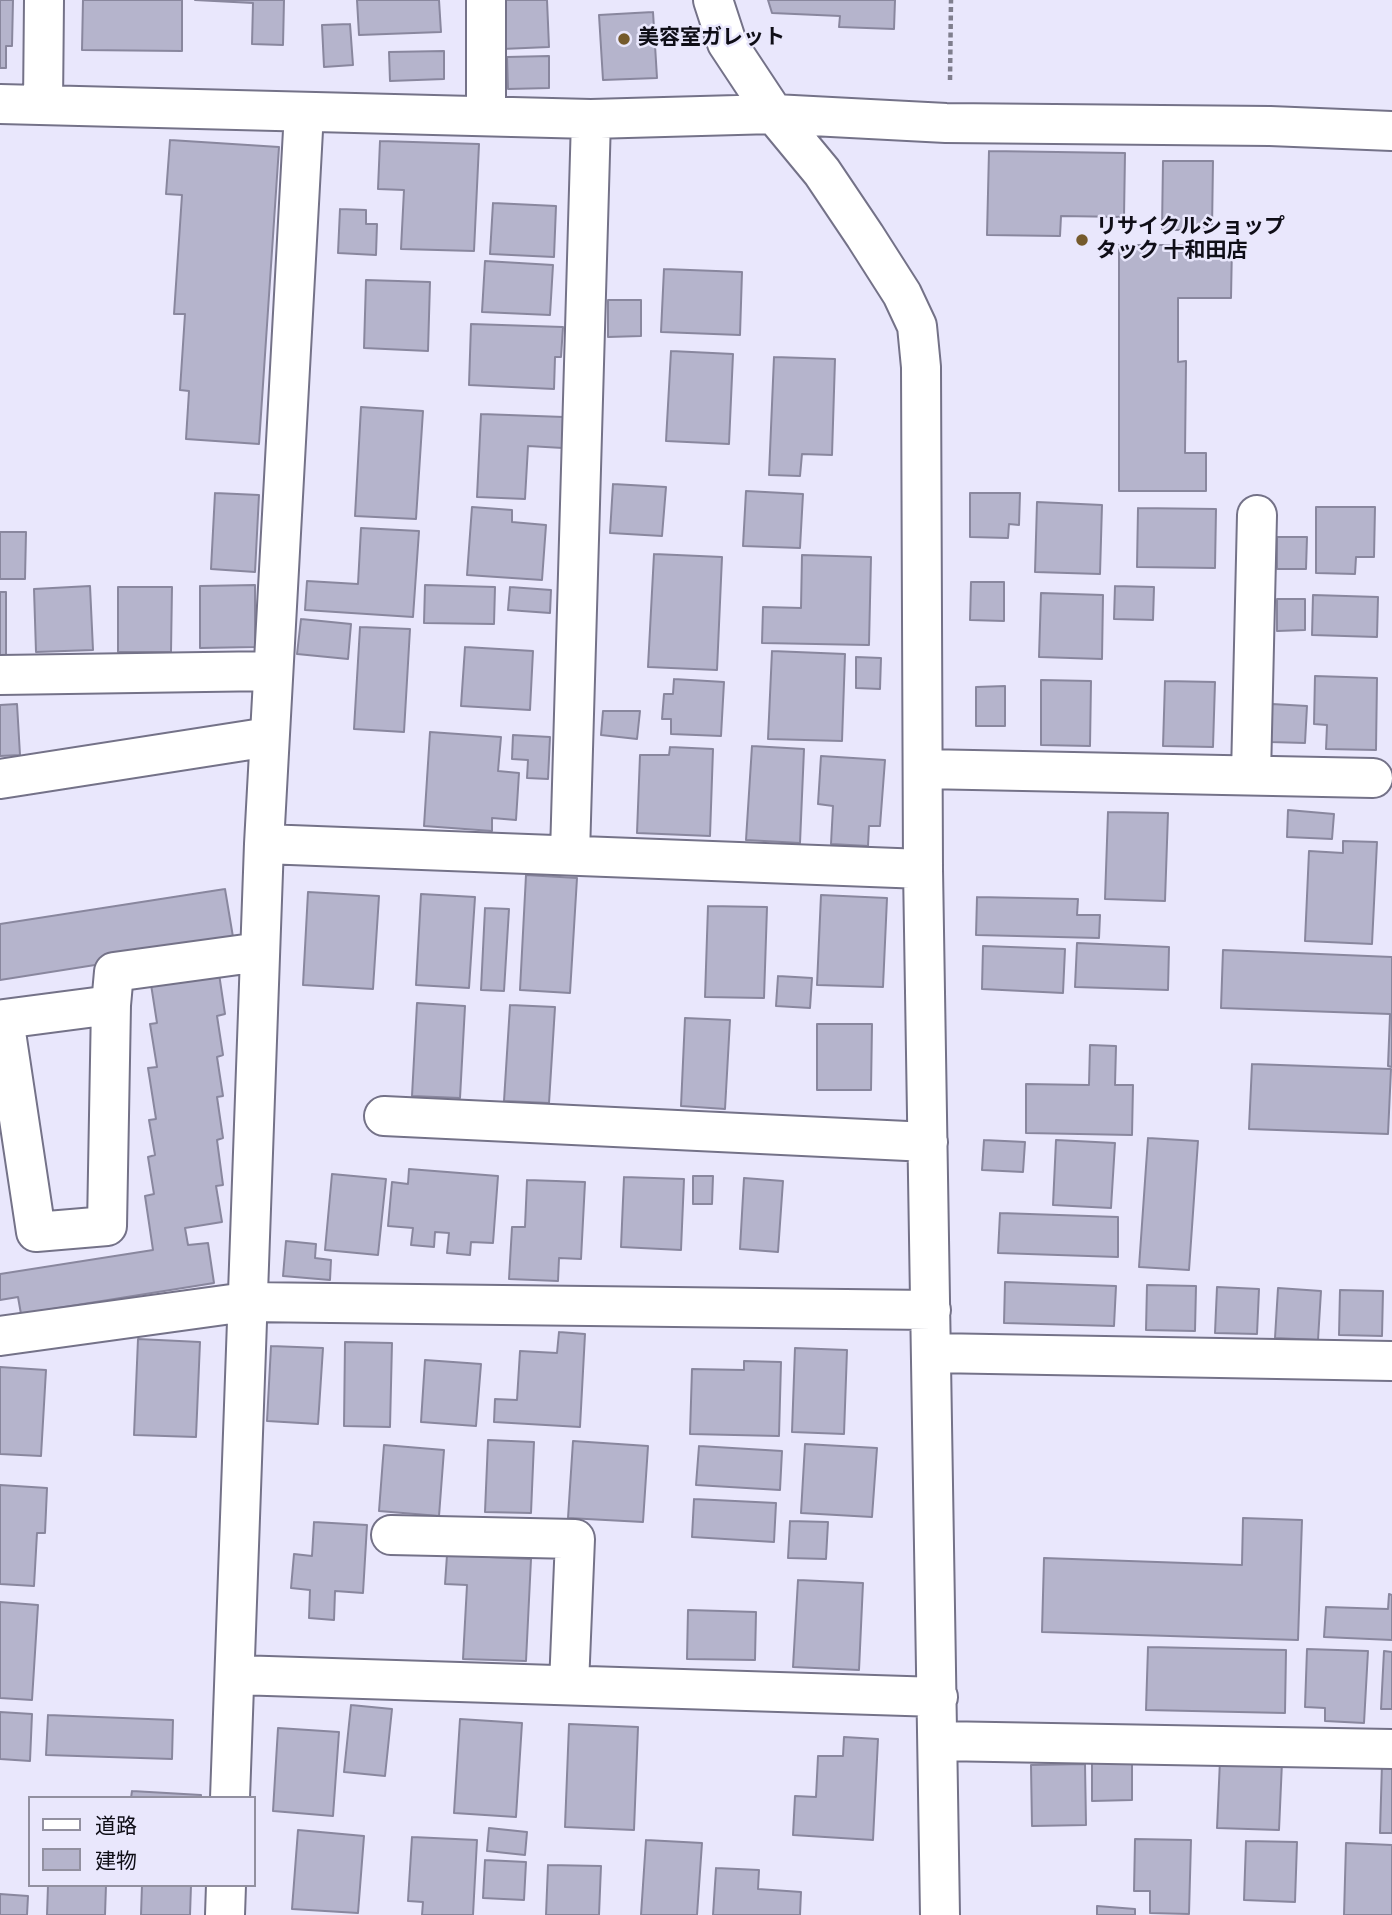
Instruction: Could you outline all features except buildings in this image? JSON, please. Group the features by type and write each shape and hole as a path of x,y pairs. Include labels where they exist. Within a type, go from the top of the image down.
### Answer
{"street":[{"path":"43,105 44,0"},
{"path":"486,0 486,116"},
{"path":"713,0 727,43 774,114 822,172 858,225 902,294 917,326 921,367 923,869 940,1915"},
{"path":"0,104 591,119 774,114 946,122 1270,126 1392,131"},
{"path":"230,1796 264,844 304,112"},
{"path":"570,854 591,119"},
{"path":"1251,775 1257,515"},
{"path":"0,675 273,671"},
{"path":"0,779 269,737"},
{"path":"923,769 1373,778"},
{"path":"264,844 923,869"},
{"path":"111,1004 4,1019 36,1232 107,1226 111,1004 114,972 260,952"},
{"path":"384,1116 928,1142"},
{"path":"0,1336 246,1302 931,1310"},
{"path":"932,1353 1392,1361"},
{"path":"391,1535 575,1539 569,1685"},
{"path":"236,1675 938,1697"},
{"path":"939,1741 1392,1749"},
{"path":"225,1915 226,1887"}],"path":[{"path":"946,122 951,0"}],"place":[{"name":"美容室ガレット","path":"624,39"},
{"name":"リサイクルショップ タック 十和田店","path":"1082,240"}]}
